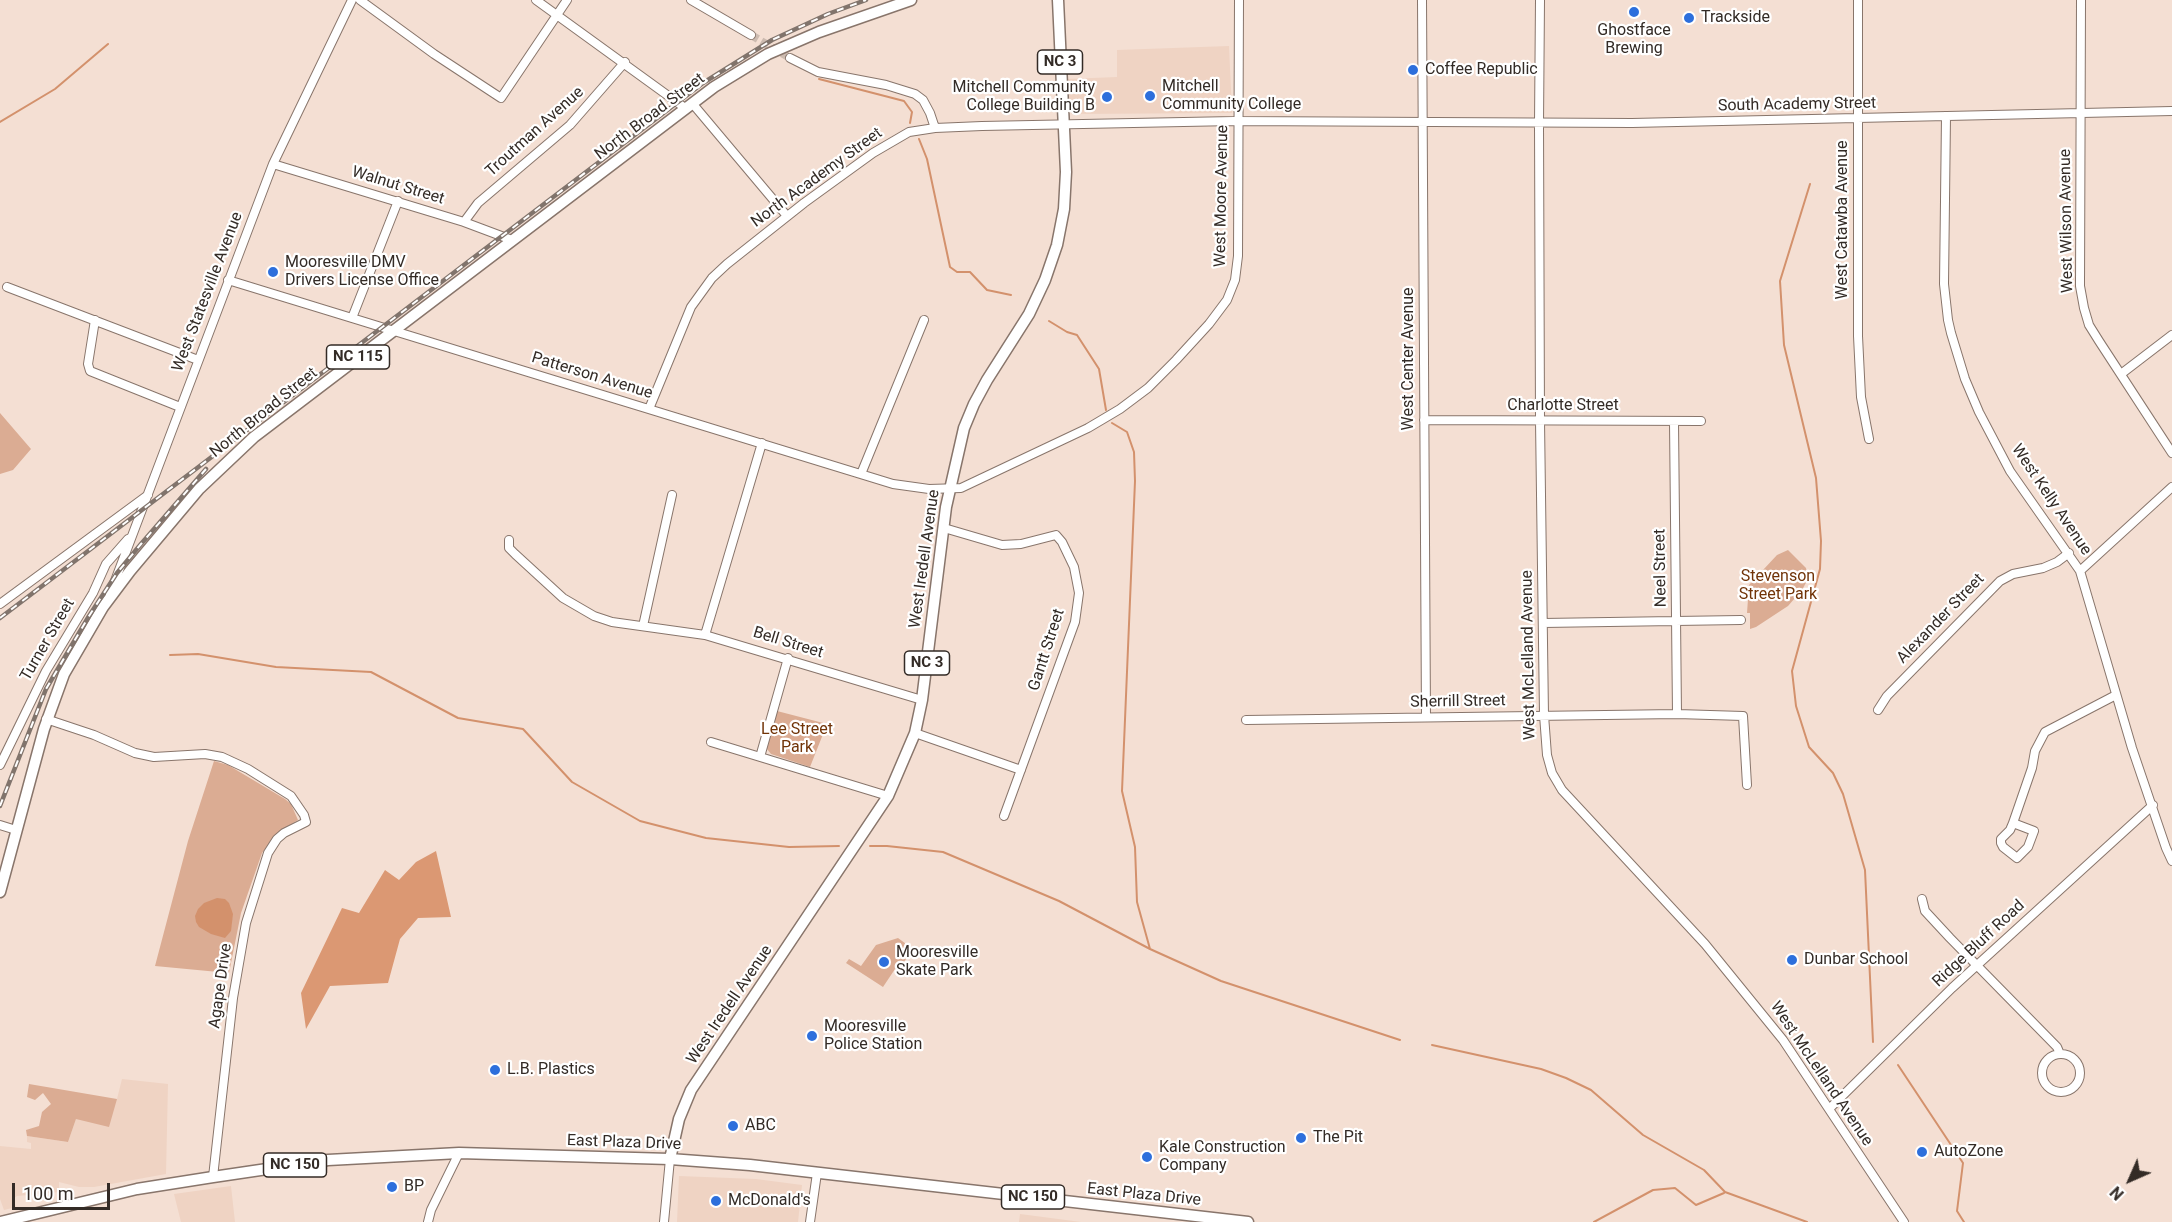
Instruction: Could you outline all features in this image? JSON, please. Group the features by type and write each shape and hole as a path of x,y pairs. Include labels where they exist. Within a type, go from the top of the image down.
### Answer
{"main road":[{"name":"North Broad Street","path":"0,892 46,719 64,674 107,602 199,489 254,437 689,105 741,69 768,54 819,32 911,0"},
{"name":"West Iredell Avenue","path":"670,1159 679,1119 691,1090 888,795 915,733 922,700 949,489 964,429 974,404 1029,314 1045,280 1057,245 1064,209 1066,172 1058,0"},
{"name":"East Plaza Drive","path":"1,1222 137,1189 213,1176 328,1160 459,1153 670,1159 750,1165 1248,1222"}],"street":[{"name":"West Statesville Avenue","path":"107,602 273,164 352,0"},
{"path":"360,0 501,98 567,0"},
{"path":"536,0 689,105 787,216"},
{"path":"691,0 751,35"},
{"name":"West Moore Avenue","path":"949,489 961,488 1088,428 1120,409 1161,376 1227,300 1235,280 1237,264 1239,0"},
{"name":"West Center Avenue","path":"1422,0 1426,717"},
{"name":"West McLelland Avenue","path":"1540,0 1540,420 1544,716 1547,755 1552,773 1562,790 1705,944 1749,996 1783,1040 1904,1222"},
{"name":"West Catawba Avenue","path":"1858,0 1859,371 1869,439"},
{"name":"West Wilson Avenue","path":"2081,0 2080,286 2089,325 2172,453"},
{"path":"790,58 818,72 886,85 915,94 930,113 935,128"},
{"name":"Troutman Avenue","path":"464,222 478,203 570,125 625,63"},
{"name":"South Academy Street","path":"1422,123 1858,118 2172,111"},
{"name":"West Kelly Avenue","path":"1946,116 1944,284 1951,333 1965,379 1979,412 2010,471 2080,571 2116,695 2172,861"},
{"name":"North Academy Street","path":"649,409 692,307 712,278 787,216 873,153 909,132 935,128 1063,124 1239,121 1422,123"},
{"name":"Walnut Street","path":"273,164 398,201 512,240"},
{"path":"352,318 398,201"},
{"name":"Patterson Avenue","path":"228,280 909,488 949,489"},
{"path":"7,287 198,360"},
{"path":"95,320 88,364 90,371 180,407"},
{"path":"861,474 924,320"},
{"path":"2121,374 2172,335"},
{"name":"Charlotte Street","path":"1424,420 1701,422"},
{"name":"Neel Street","path":"1674,422 1677,714"},
{"path":"705,635 762,443"},
{"path":"2080,571 2172,487"},
{"path":"0,604 148,494"},
{"path":"643,626 672,495"},
{"name":"Gantt Street","path":"944,528 1002,545 1021,544 1056,535 1074,567 1079,593 1075,622 1004,816"},
{"name":"Turner Street","path":"0,765 46,671 93,593 106,564 131,536"},
{"name":"Bell Street","path":"509,540 509,548 563,598 594,616 612,622 705,635 922,700"},
{"name":"Alexander Street","path":"1878,710 1887,696 2000,581 2013,574 2043,568 2069,553"},
{"path":"1543,623 1741,620"},
{"path":"760,757 788,658"},
{"path":"2013,823 2032,768 2035,751 2045,732 2116,695"},
{"name":"Sherrill Street","path":"1246,720 1677,714 1743,716 1747,785"},
{"name":"Agape Drive","path":"46,719 94,735 135,753 154,757 205,754 222,757 248,769 291,796 301,809 306,822 284,833 277,839 268,854 246,923 233,998 213,1176"},
{"path":"915,733 1021,770"},
{"path":"711,742 888,795"},
{"name":"Ridge Bluff Road","path":"1829,1109 1977,964 2153,805"},
{"path":"0,825 16,830"},
{"path":"1922,899 1925,911 2057,1047 2060,1054 2074,1059 2079,1072 2074,1086 2061,1091 2048,1086 2042,1073 2047,1059 2060,1054"},
{"path":"428,1222 430,1210 459,1153"},
{"name":"West Iredell Avenue","path":"664,1222 670,1159"},
{"path":"810,1222 818,1173"}],"shaded area":[{"name":"Mitchell Community College","path":"1229,46 1232,113 1071,114 1067,79 1117,77 1117,50"},
{"path":"436,851 451,917 418,918 400,939 388,983 330,986 306,1029 301,993 342,908 359,913 385,870 399,880 416,862"},
{"path":"217,898 225,899 229,903 233,914 231,931 225,938 211,934 199,927 196,922 195,916 198,909 204,903"},
{"path":"122,1079 168,1084 166,1174 94,1187 79,1187 59,1182 59,1192 17,1196 13,1199 16,1207 4,1210 0,1199 0,1146 31,1149 27,1136 68,1142 76,1119 117,1099"},
{"name":"McDonald's","path":"679,1176 756,1179 802,1185 798,1222 677,1222"},
{"path":"231,1186 235,1222 181,1222 174,1194"},
{"path":"1020,1214 1081,1222 1019,1222"}],"green space":[{"path":"0,413 31,449 13,470 0,474"},
{"name":"Stevenson Street Park","path":"1788,550 1806,568 1808,579 1788,606 1750,629 1750,613 1747,613 1749,585 1777,555"},
{"name":"Lee Street Park","path":"777,711 827,724 810,767 771,754 767,749"},
{"path":"214,761 228,765 285,799 291,804 298,820 277,833 262,853 241,913 229,973 155,966 188,841"},
{"name":"Mooresville Skate Park","path":"898,938 913,949 883,987 846,963 849,959 861,966 876,945"},
{"path":"29,1084 117,1099 109,1127 76,1119 68,1142 27,1136 26,1130 39,1126 42,1112 51,1104 43,1093 35,1100 27,1097"}],"waterway":[{"path":"0,122 55,89 108,44"},
{"path":"819,79 904,101 912,112 910,123"},
{"path":"919,139 927,159 950,267 957,272 970,272 987,290 1011,295"},
{"path":"1810,184 1780,281 1784,345 1816,478 1821,541 1820,569 1792,671 1796,706 1809,747 1833,773 1843,794 1865,870 1873,1042"},
{"path":"1049,321 1077,335 1099,369 1106,410"},
{"path":"1112,423 1127,432 1134,452 1135,481 1122,791 1135,847 1137,902 1150,949"},
{"path":"170,655 198,654 276,667 371,672 458,718 523,729 572,782 640,821 706,838 789,847 839,846"},
{"path":"870,846 943,852 1059,901 1150,949 1221,981 1400,1040"},
{"path":"1432,1045 1541,1069 1566,1078 1591,1090 1643,1135 1704,1170 1725,1192 1807,1222"},
{"path":"1898,1065 1963,1163 1957,1211 1964,1222"},
{"path":"1594,1222 1653,1190 1675,1188 1696,1205 1724,1193"}],"tunnel":[{"path":"751,35 790,58"}],"railway":[{"path":"0,618 703,83 772,40 828,14 866,0"},
{"path":"0,806 46,689 89,616 117,573 206,469"}],"place":[{"name":"Ghostface Brewing","path":"1634,12"},
{"name":"Trackside","path":"1689,18"},
{"name":"Coffee Republic","path":"1413,70"},
{"name":"Mitchell Community College","path":"1150,96"},
{"name":"Mitchell Community College Building B","path":"1107,97"},
{"name":"Mooresville DMV Drivers License Office","path":"273,272"},
{"name":"Dunbar School","path":"1792,960"},
{"name":"Mooresville Skate Park","path":"884,962"},
{"name":"Mooresville Police Station","path":"812,1036"},
{"name":"L.B. Plastics","path":"495,1070"},
{"name":"ABC","path":"733,1126"},
{"name":"The Pit","path":"1301,1138"},
{"name":"AutoZone","path":"1922,1152"},
{"name":"Kale Construction Company","path":"1147,1157"},
{"name":"BP","path":"392,1187"},
{"name":"McDonald's","path":"716,1201"}]}
